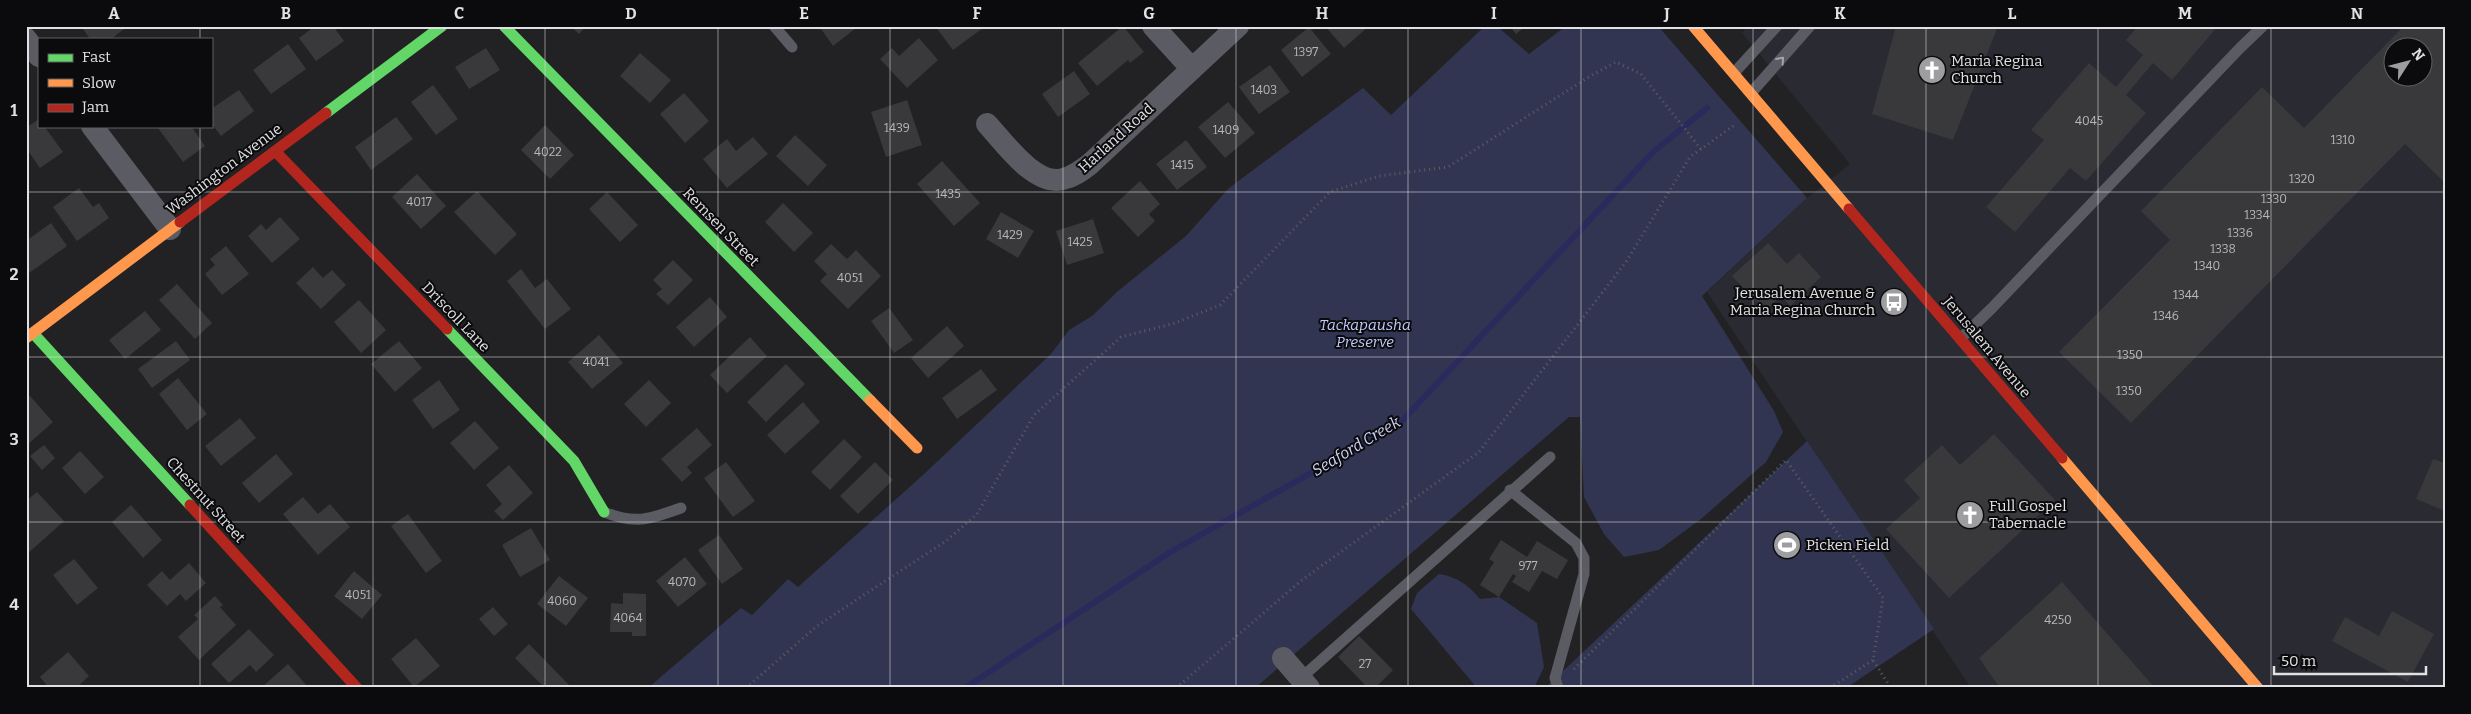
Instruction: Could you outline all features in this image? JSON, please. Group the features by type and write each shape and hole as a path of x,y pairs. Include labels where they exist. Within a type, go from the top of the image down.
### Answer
{"street":[{"name":"Washington Avenue","path":"30,336 442,26"},
{"name":"Remsen Street","path":"504,26 917,448"},
{"path":"1153,26 1192,69"},
{"name":"Harland Road","path":"987,124 1030,171 1045,178 1060,180 1076,174 1090,164 1238,26"},
{"name":"Jerusalem Avenue","path":"1693,26 2258,688"},
{"path":"26,39 38,55"},
{"path":"94,128 170,229"},
{"name":"Driscoll Lane","path":"275,150 574,461 604,512"},
{"name":"Chestnut Street","path":"30,336 358,688"},
{"path":"1283,658 1305,683"}],"lane":[{"path":"774,26 792,48"},
{"path":"1734,73 1777,26"},
{"path":"1751,93 1810,26"},
{"path":"1960,338 1992,308 2263,26"},
{"path":"1305,683 1510,490 1550,457"},
{"path":"1510,490 1576,543 1584,558 1584,574 1555,678 1558,687"},
{"path":"604,512 634,521 657,517 681,508"}],"path":[{"path":"746,688 817,626 946,541 977,514 1034,415 1121,337 1175,323 1220,305 1330,192 1379,176 1448,167 1592,75 1616,62 1641,74 1701,149"},
{"path":"1176,688 1302,580 1478,452 1626,262 1690,157 1736,124"},
{"path":"1558,687 1786,460 1883,598 1873,660 1891,688"},
{"path":"1830,688 1873,660"}],"shaded area":[{"path":"1748,26 2445,26 2445,688 1971,688 1707,292 1807,198 1850,164 1742,33"}],"green space":[{"name":"Tackapausha Preserve","path":"1485,26 1497,26 1529,54 1566,26 1658,26 1807,198 1702,296 1774,411 1783,432 1766,462 1701,519 1659,550 1624,557 1604,534 1584,497 1580,417 1569,417 1255,688 648,688 741,608 752,615 788,579 798,587 923,475 1051,354 1069,330 1092,316 1118,291 1186,236 1229,188 1363,88 1391,115"},
{"name":"Picken Field","path":"1807,441 1934,629 1846,688 1545,688"},
{"path":"1439,574 1462,582 1480,599 1499,597 1537,623 1544,667 1534,688 1477,688 1411,609 1417,593"}],"building":[{"path":"81,26 128,26 112,38 89,38"},
{"path":"315,26 333,26 344,41 316,61 299,38"},
{"path":"570,26 586,26 579,34"},
{"path":"819,26 855,26 856,28 833,46"},
{"path":"935,26 982,26 983,28 953,50"},
{"path":"1123,26 1144,52 1130,63 1128,60 1097,86 1078,63"},
{"path":"1325,26 1369,26 1344,48"},
{"path":"1510,26 1526,26 1516,34"},
{"name":"Maria Regina Church","path":"1896,26 1998,26 1953,140 1872,114"},
{"path":"2138,26 2218,26 2172,80 2153,63 2126,95 2146,113 2086,181 2070,168 2015,232 1986,207 2044,140 2031,130 2089,63 2116,87 2143,55 2126,40"},
{"path":"2404,26 2445,26 2445,183 2405,144 2131,423 2059,352 2170,240 2141,211 2262,87 2304,128 2384,46 2384,88 2434,88 2434,38 2392,38"},
{"path":"1309,27 1331,54 1302,77 1281,50"},
{"path":"919,38 938,60 907,88 880,59 892,48 899,56"},
{"path":"288,44 306,69 271,94 253,70"},
{"path":"486,48 500,70 469,89 455,67"},
{"path":"640,53 671,80 650,103 620,76"},
{"path":"1270,65 1290,92 1259,114 1239,87"},
{"path":"1074,71 1090,94 1058,117 1042,94"},
{"path":"433,85 458,119 436,135 411,102"},
{"path":"239,90 254,111 221,136 212,124 212,108"},
{"path":"684,93 709,121 685,143 660,114"},
{"path":"907,100 922,145 886,157 871,112"},
{"path":"1228,102 1255,133 1225,158 1198,127"},
{"path":"396,117 413,139 371,170 355,147"},
{"path":"38,120 38,128 45,128 63,152 40,168 26,148 26,128"},
{"path":"545,125 574,155 550,179 521,150"},
{"path":"158,128 192,128 205,146 183,162"},
{"path":"795,135 827,165 808,186 776,156"},
{"path":"753,137 768,154 727,188 703,159 727,139 736,151"},
{"path":"1186,140 1207,167 1177,190 1156,164"},
{"path":"942,161 980,203 954,226 917,184"},
{"path":"417,174 446,206 421,229 392,197"},
{"path":"1140,181 1160,204 1149,214 1155,221 1138,237 1111,208"},
{"path":"79,188 93,207 99,203 109,218 77,241 53,207"},
{"path":"477,191 517,234 495,255 454,212"},
{"path":"607,192 638,225 620,242 589,209"},
{"path":"783,203 813,233 794,252 765,222"},
{"path":"1001,212 1034,231 1018,258 986,239"},
{"path":"280,217 300,239 272,263 248,236 261,224 266,230"},
{"path":"1093,219 1104,253 1067,265 1056,231"},
{"path":"51,223 67,246 29,273 26,270 26,241"},
{"path":"1768,243 1787,264 1799,253 1821,277 1790,306 1781,296 1765,311 1732,276"},
{"path":"831,244 847,259 856,250 881,276 848,309 820,281 827,274 814,261"},
{"path":"226,246 249,274 222,295 205,274 215,265 210,259"},
{"path":"673,260 693,280 668,305 656,294 662,289 653,280"},
{"path":"313,267 323,278 332,270 346,285 321,309 296,283"},
{"path":"521,269 535,288 547,279 571,309 545,329 507,281"},
{"path":"177,284 212,323 195,339 159,300"},
{"path":"710,297 727,317 694,347 676,327"},
{"path":"359,300 386,330 361,353 334,322"},
{"path":"889,308 913,340 894,353 871,321"},
{"path":"145,311 161,330 125,359 109,340"},
{"path":"947,326 964,346 928,378 911,358"},
{"path":"599,335 623,363 592,389 568,362"},
{"path":"750,337 767,356 727,393 710,375"},
{"path":"176,341 190,360 152,388 138,369"},
{"path":"399,341 422,368 395,392 371,364"},
{"path":"786,364 805,384 766,422 747,402"},
{"path":"981,369 997,390 957,419 942,398"},
{"path":"178,378 207,414 187,430 159,394"},
{"path":"439,380 460,410 433,429 412,400"},
{"path":"649,380 671,403 646,427 624,404"},
{"path":"30,396 53,422 26,446 26,399"},
{"path":"803,402 820,422 785,454 767,435"},
{"path":"240,418 256,438 221,466 205,446"},
{"path":"475,421 499,448 474,470 450,443"},
{"path":"697,428 712,445 687,467 692,473 682,482 661,459"},
{"name":"Full Gospel Tabernacle","path":"1994,434 2055,500 1949,598 1886,529 1920,498 1904,480 1942,445 1960,465"},
{"path":"844,439 862,457 830,490 811,472"},
{"path":"44,445 55,458 42,470 30,456"},
{"path":"80,451 104,477 85,494 62,468"},
{"path":"276,454 293,474 259,503 242,483"},
{"path":"2433,459 2445,463 2445,511 2416,499"},
{"path":"726,462 755,501 733,517 704,478"},
{"path":"875,462 893,480 858,514 840,496"},
{"path":"509,465 533,493 503,520 494,511 502,504 486,485"},
{"path":"37,492 64,521 26,555 26,501"},
{"path":"303,497 318,514 330,504 350,527 318,555 283,514"},
{"path":"131,505 162,540 143,558 112,522"},
{"path":"408,514 442,561 426,573 391,526"},
{"path":"531,528 550,560 520,577 502,545"},
{"path":"719,535 743,569 722,584 698,550"},
{"path":"1501,540 1527,557 1537,541 1568,560 1557,579 1542,571 1529,592 1512,582 1516,576 1513,574 1499,597 1480,585 1494,562 1489,559"},
{"path":"685,557 707,584 678,607 656,581"},
{"path":"74,559 98,588 77,605 53,575"},
{"path":"189,563 206,583 186,601 180,594 167,606 147,585 162,571 170,580"},
{"path":"354,571 382,595 362,619 334,596"},
{"path":"559,576 588,598 566,626 537,604"},
{"path":"2062,582 2155,688 2000,688 1979,658"},
{"path":"623,593 646,594 646,636 632,636 632,632 610,632 611,603 623,604"},
{"path":"215,596 223,605 220,607 236,625 199,660 178,637 198,619 194,615"},
{"path":"493,607 508,624 494,636 479,619"},
{"path":"2392,611 2434,634 2408,682 2332,641 2345,617 2379,636"},
{"path":"249,629 274,655 256,672 250,665 229,683 211,664"},
{"path":"1359,636 1393,670 1375,688 1368,688 1338,657"},
{"path":"416,638 440,666 414,687 391,659"},
{"path":"529,644 572,688 545,688 515,658"},
{"path":"68,652 89,676 76,688 49,688 40,677"},
{"path":"288,664 307,686 304,688 261,688"}],"waterway":[{"name":"Seaford Creek","path":"965,688 1172,551 1400,423 1653,152 1707,108"}],"traffic: fast":[{"path":"326,113 442,26"},
{"path":"504,26 870,400"},
{"path":"447,329 574,461 604,512"},
{"path":"33,333 190,505"}],"traffic: slow":[{"path":"1693,26 1849,209"},
{"path":"26,338 180,222"},
{"path":"870,400 917,448"},
{"path":"2062,458 2258,688"}],"traffic: jam":[{"path":"180,222 326,113"},
{"path":"275,151 447,329"},
{"path":"1849,209 2062,458"},
{"path":"190,505 357,688"}],"place":[{"name":"Maria Regina Church","path":"1932,70"},
{"name":"Jerusalem Avenue & Maria Regina Church","path":"1894,302"},
{"name":"Full Gospel Tabernacle","path":"1970,515"},
{"name":"Picken Field","path":"1787,545"}]}
